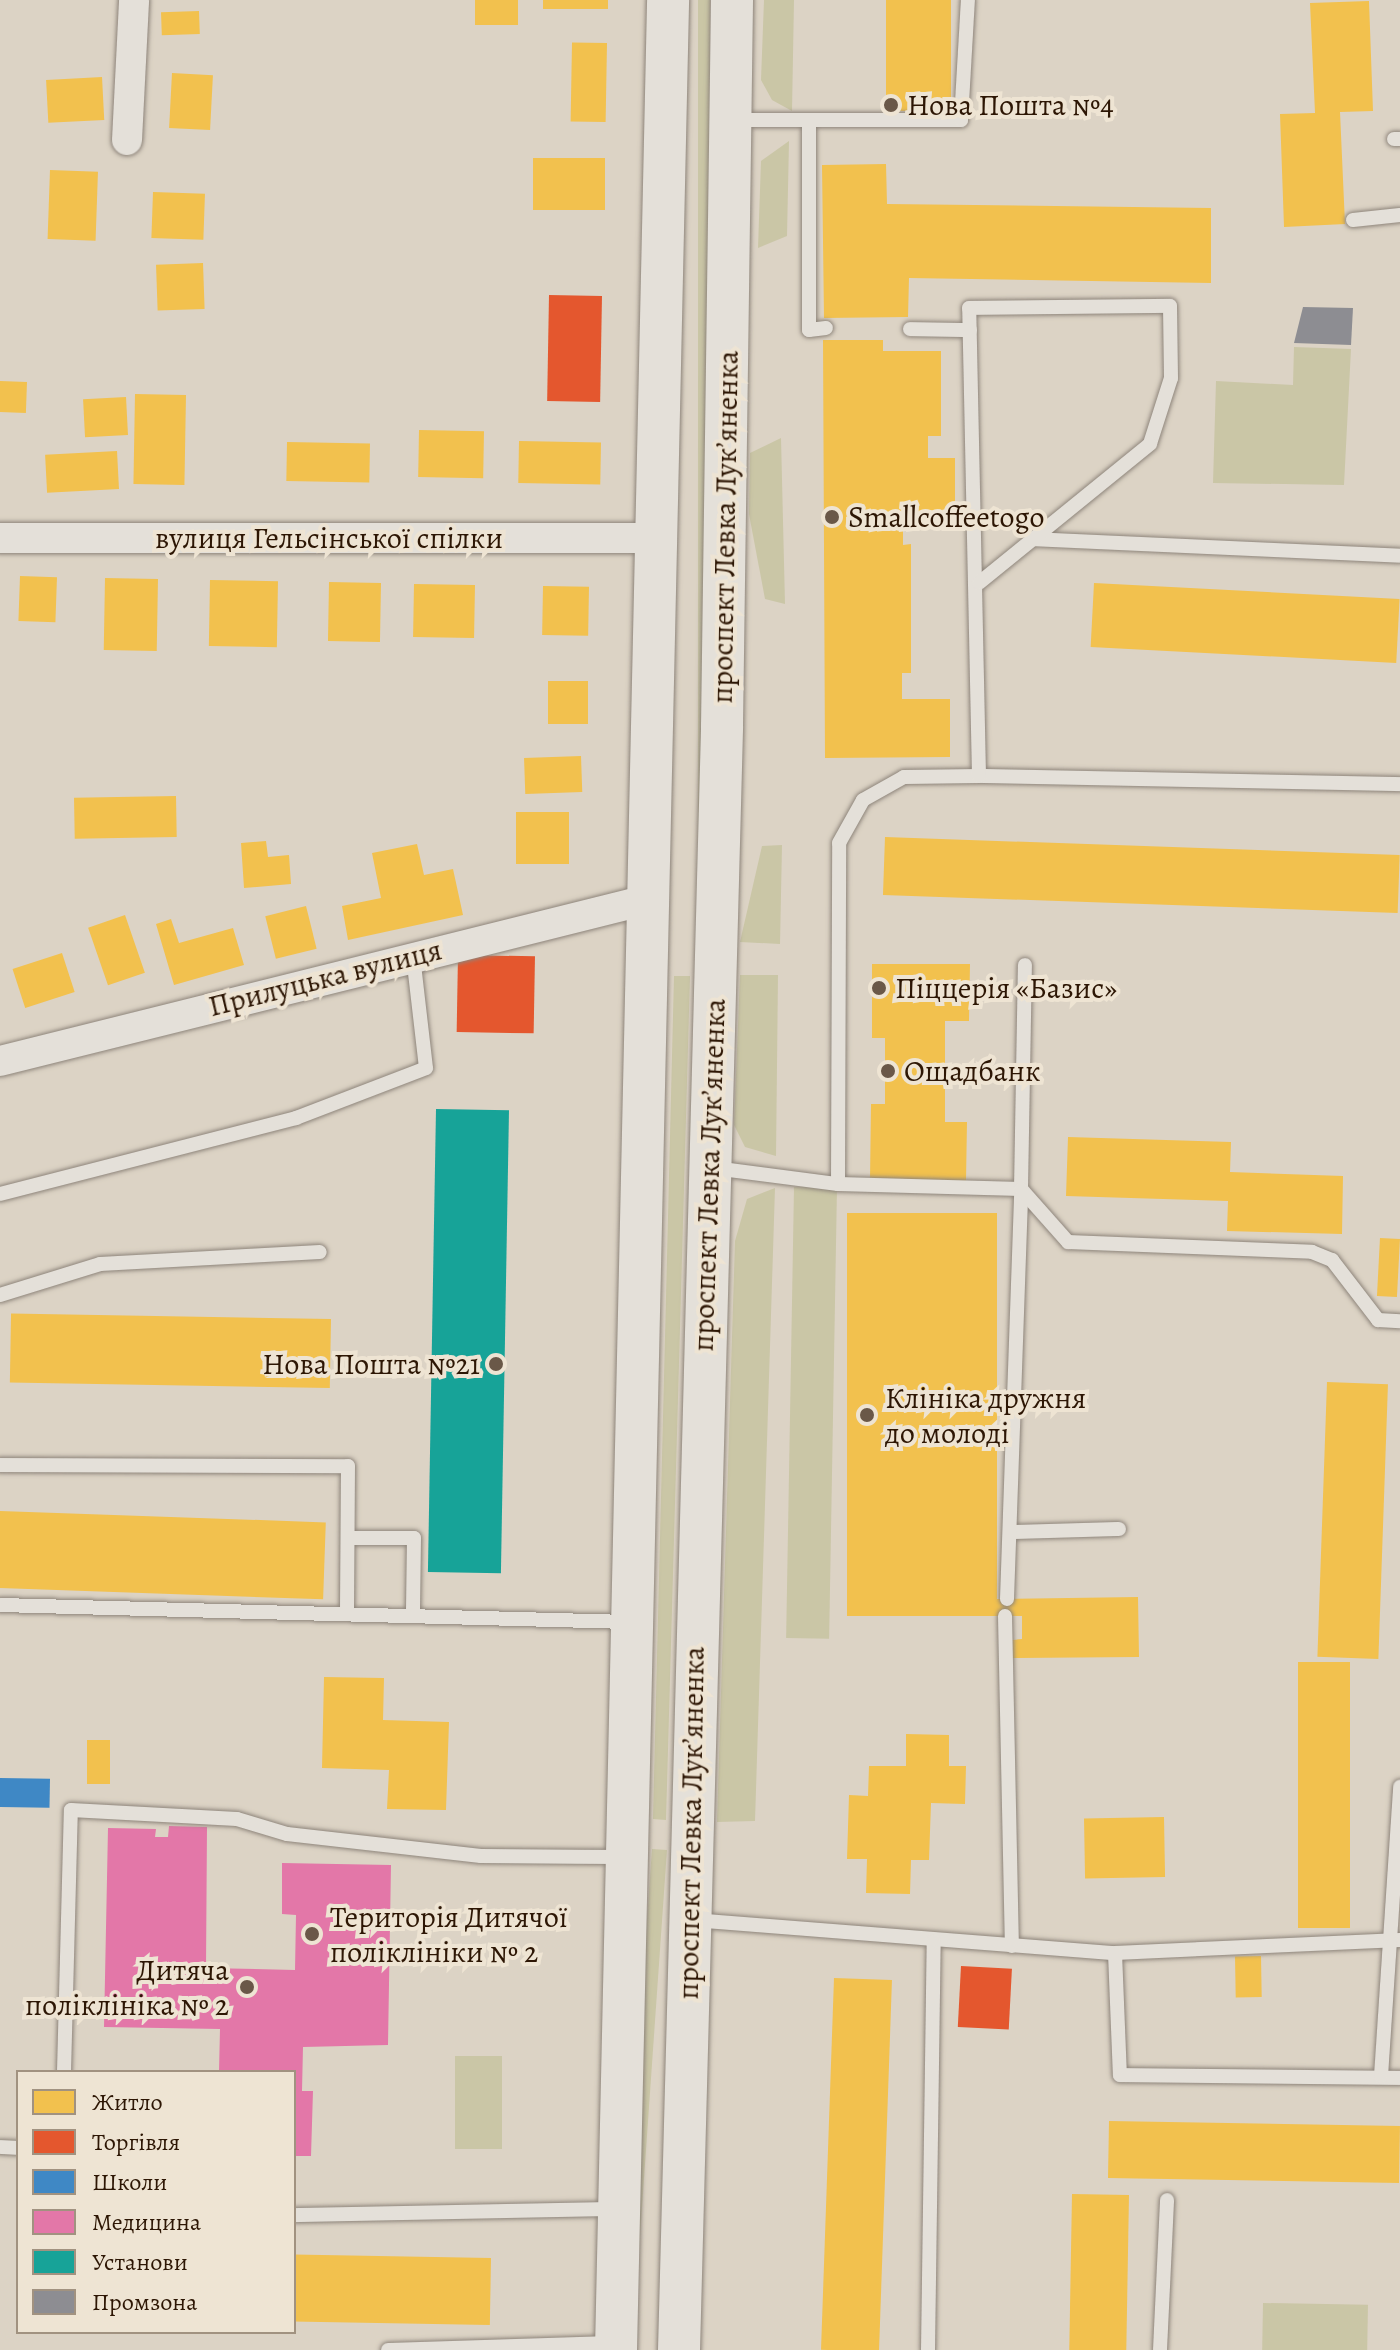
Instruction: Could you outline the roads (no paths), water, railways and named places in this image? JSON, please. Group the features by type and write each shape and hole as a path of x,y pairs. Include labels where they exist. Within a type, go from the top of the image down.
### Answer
{"main road":[{"name":"проспект Левка Лукʼяненка","path":"616,2347 630,1857 668,0"},
{"name":"проспект Левка Лукʼяненка","path":"679,2350 709,1168 732,0"}],"street":[{"path":"127,140 134,0"},
{"name":"вулиця Гельсінської спілки","path":"0,538 658,538"},
{"name":"Прилуцька вулиця","path":"0,1061 413,955 650,899"}],"lane":[{"path":"731,120 809,123 961,120 968,0"},
{"path":"809,123 809,330 826,328"},
{"path":"1353,220 1400,215"},
{"path":"979,583 1150,444 1171,378 1170,306 969,308 979,583 979,776"},
{"path":"910,329 970,330"},
{"path":"1032,539 1400,556"},
{"path":"838,1184 839,843 863,800 904,777 1400,784"},
{"path":"0,1194 296,1118 426,1068 413,955"},
{"path":"1007,1599 1013,1532 1025,965"},
{"path":"709,1168 838,1184 1021,1189 1068,1242 1312,1252 1332,1260 1378,1320 1400,1321"},
{"path":"0,1295 100,1264 320,1252"},
{"path":"0,1465 348,1466 347,1613"},
{"path":"1013,1532 1119,1529"},
{"path":"348,1538 414,1538 413,1614"},
{"path":"0,1605 635,1622"},
{"path":"1005,1616 1012,1946"},
{"path":"1381,2076 1396,1940 1400,1787"},
{"path":"64,2070 71,1810 237,1819 287,1834 481,1856 630,1857"},
{"path":"689,1920 1115,1953 1396,1940"},
{"path":"928,2350 934,1941"},
{"path":"1115,1953 1120,2075 1400,2078"},
{"path":"1160,2350 1167,2200"},
{"path":"296,2215 620,2209"},
{"path":"388,2350 616,2347"}],"place":[{"name":"Нова Пошта №4","path":"891,105"},
{"name":"Smallcoffeetogo","path":"832,517"},
{"name":"Піццерія «Базис»","path":"879,988"},
{"name":"Ощадбанк","path":"888,1071"},
{"name":"Нова Пошта №21","path":"496,1364"},
{"name":"Клініка дружня до молоді","path":"867,1415"},
{"name":"Територія Дитячої поліклініки № 2","path":"312,1934"},
{"name":"Дитяча поліклініка № 2","path":"247,1987"}]}
